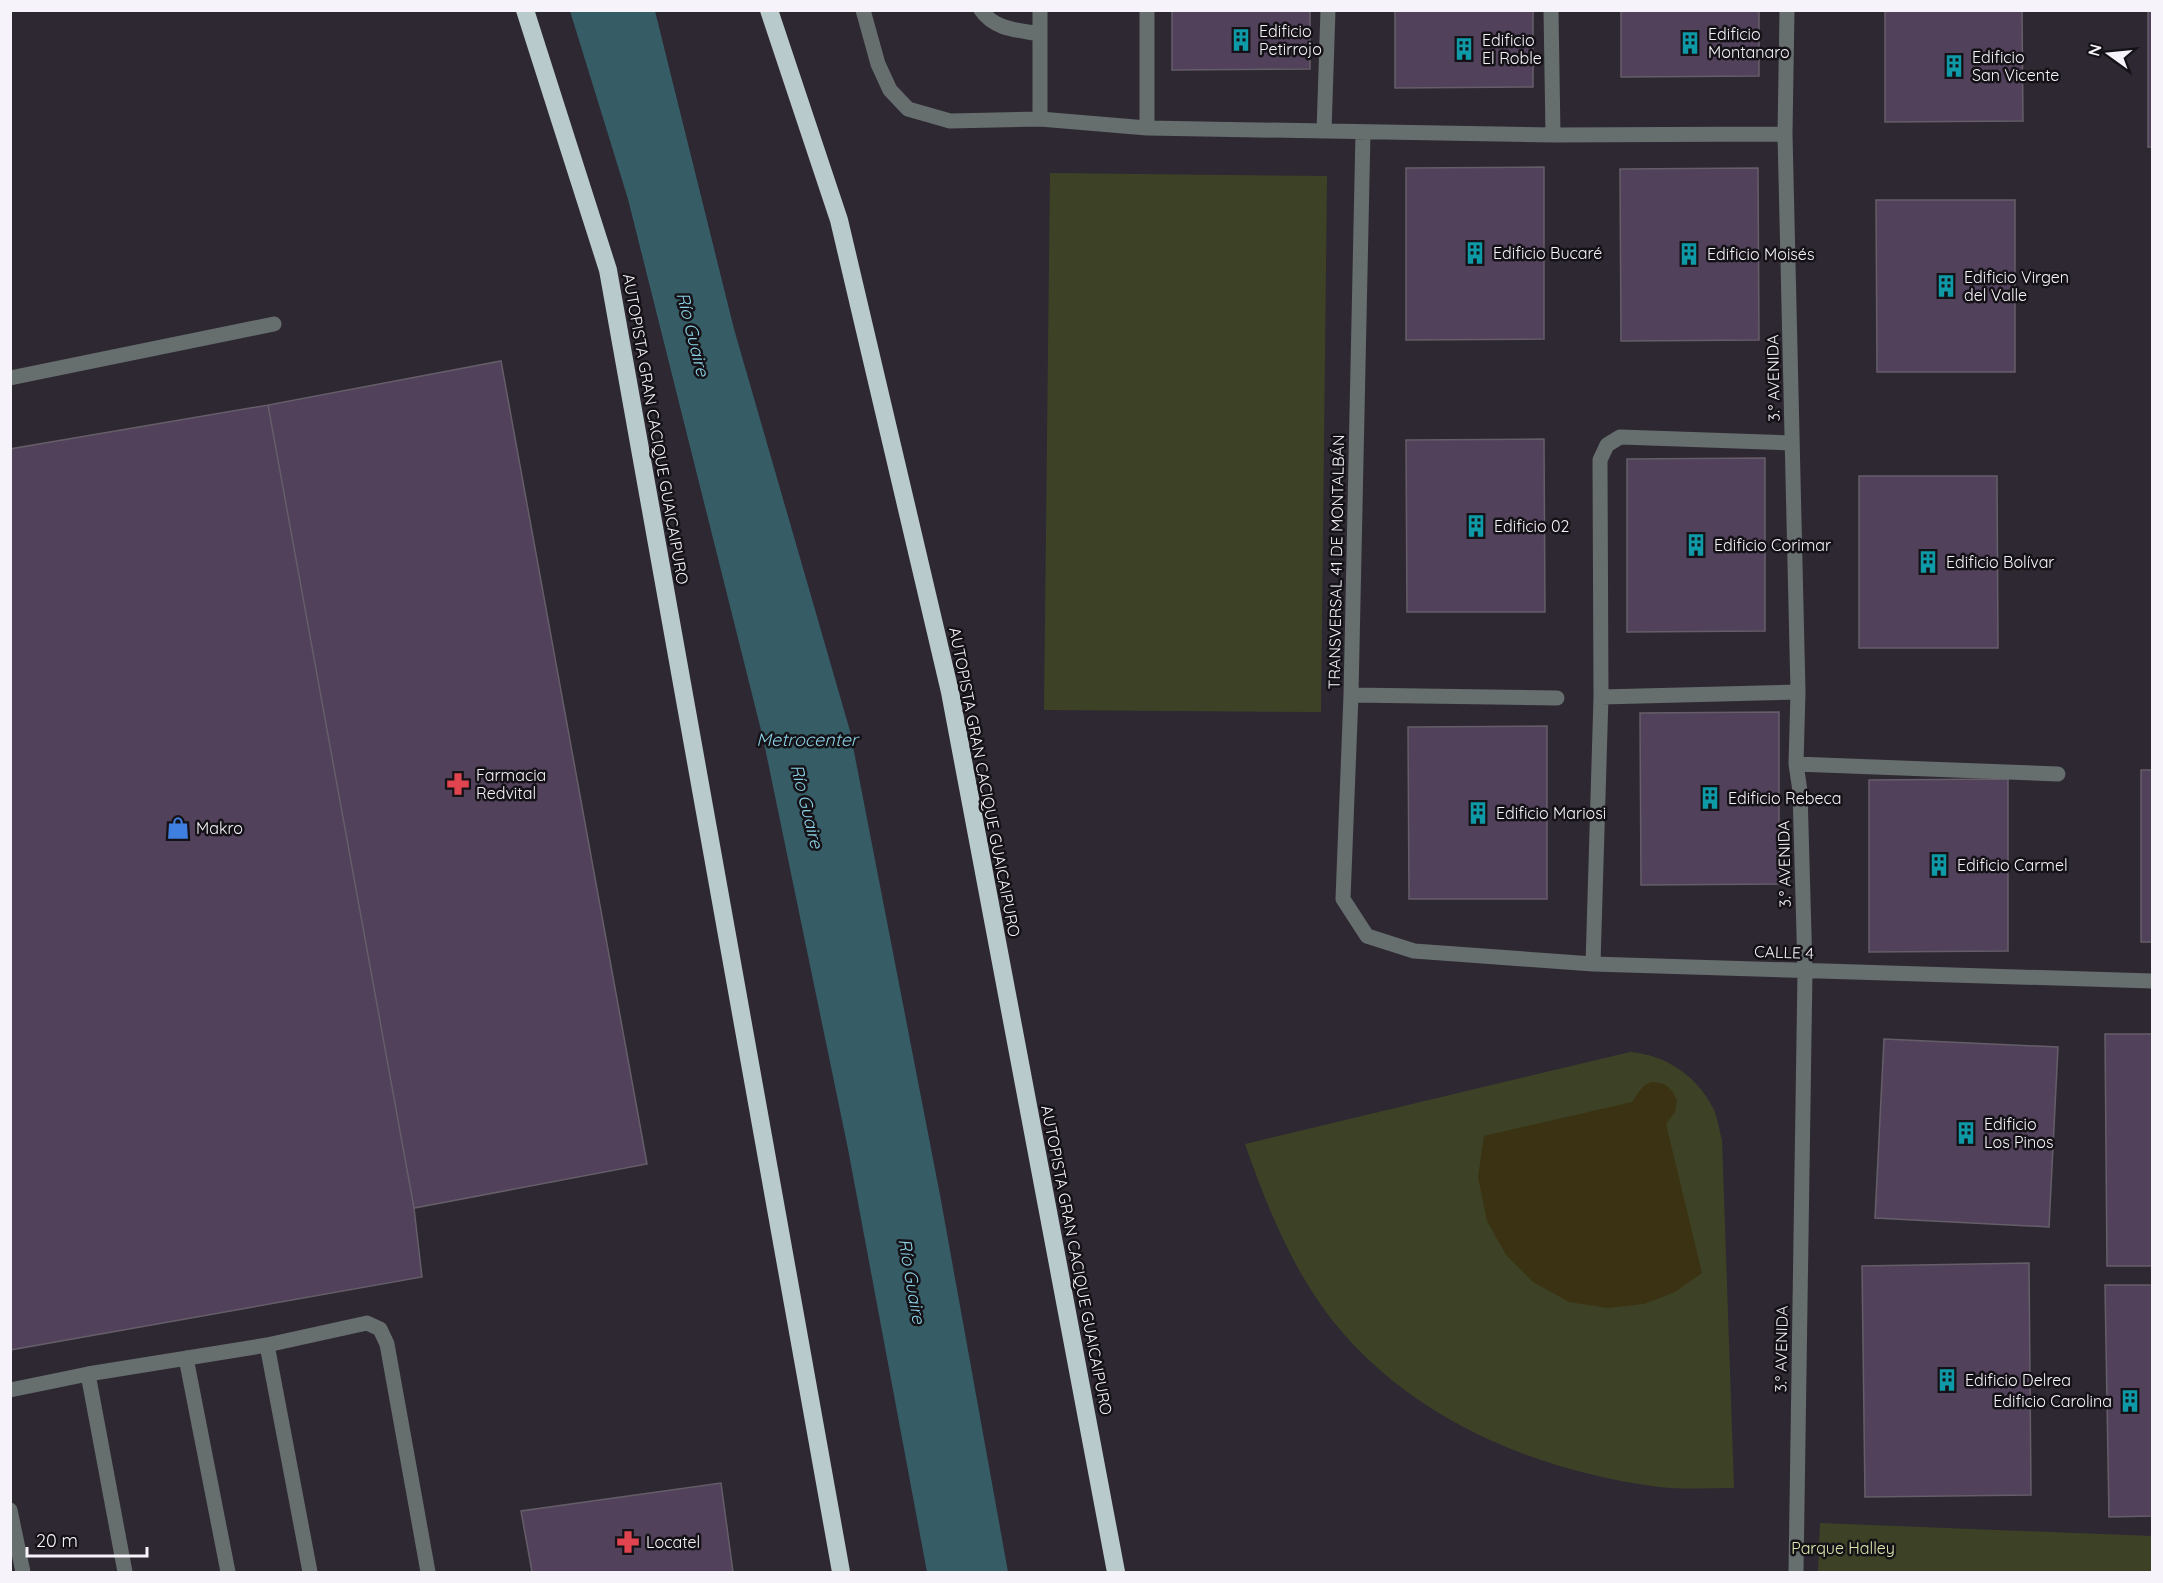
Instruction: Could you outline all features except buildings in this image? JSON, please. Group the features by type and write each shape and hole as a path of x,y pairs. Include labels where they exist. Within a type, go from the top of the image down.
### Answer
{"highway":[{"name":"AUTOPISTA GRAN CACIQUE GUAICAIPURO","path":"525,10 608,270 841,1572"},
{"name":"AUTOPISTA GRAN CACIQUE GUAICAIPURO","path":"770,10 839,220 950,692 1116,1570"}],"street":[{"path":"863,10 878,64 890,90 908,110 950,121 1040,119 1147,128 1553,135 1785,134"},
{"path":"981,10 987,18 1001,27 1040,34"},
{"path":"1040,10 1040,119"},
{"path":"1147,10 1147,128"},
{"path":"1323,131 1328,10"},
{"path":"1551,10 1553,135"},
{"name":"3.° AVENIDA","path":"1787,10 1785,134 1798,692 1796,764 1800,791 1805,970 1796,1572"},
{"name":"TRANSVERSAL 41 DE MONTALBÁN","path":"1363,132 1351,695 1343,899 1367,936 1414,951"},
{"path":"10,378 274,324"},
{"path":"1593,964 1601,697 1600,460 1607,444 1620,437 1792,443"},
{"path":"1601,697 1798,692"},
{"path":"1351,695 1557,698"},
{"path":"1796,764 2058,774"},
{"name":"CALLE 4","path":"1414,951 1593,964 2152,981"},
{"path":"10,1390 88,1374 267,1345 367,1323 380,1329 387,1344 428,1572"},
{"path":"267,1345 310,1572"},
{"path":"186,1358 228,1572"},
{"path":"88,1374 125,1572"},
{"path":"10,1510 23,1572"}],"green space":[{"path":"1050,173 1327,176 1321,712 1044,710"},
{"path":"1630,1052 1668,1063 1689,1077 1698,1086 1715,1112 1722,1140 1734,1488 1662,1487 1566,1468 1483,1437 1444,1416 1407,1392 1373,1364 1342,1332 1310,1289 1274,1219 1245,1144"},
{"name":"Parque Halley","path":"1820,1523 2152,1536 2152,1572 1818,1572"}],"sand":[{"path":"1651,1082 1661,1083 1668,1087 1677,1101 1675,1112 1666,1124 1702,1273 1675,1292 1644,1304 1608,1308 1569,1302 1533,1282 1506,1255 1487,1221 1478,1177 1484,1136 1632,1102 1642,1088"}],"water":[{"name":"Metrocenter","path":"570,11 655,11 734,329 850,731 940,1195 1008,1572 927,1572 848,1149 763,738 628,199"}],"place":[{"name":"Edificio Petirrojo","path":"1241,40"},
{"name":"Edificio Montanaro","path":"1690,43"},
{"name":"Edificio El Roble","path":"1464,49"},
{"name":"Edificio San Vicente","path":"1954,66"},
{"name":"Edificio Bucaré","path":"1475,253"},
{"name":"Edificio Moisés","path":"1689,254"},
{"name":"Edificio Virgen del Valle","path":"1946,286"},
{"name":"Edificio 02","path":"1476,526"},
{"name":"Edificio Corimar","path":"1696,545"},
{"name":"Edificio Bolívar","path":"1928,562"},
{"name":"Farmacia Redvital","path":"458,784"},
{"name":"Edificio Rebeca","path":"1710,798"},
{"name":"Edificio Mariosi","path":"1478,813"},
{"name":"Makro","path":"178,828"},
{"name":"Edificio Carmel","path":"1939,865"},
{"name":"Edificio Los Pinos","path":"1966,1133"},
{"name":"Edificio Delrea","path":"1947,1380"},
{"name":"Edificio Carolina","path":"2130,1401"},
{"name":"Locatel","path":"628,1542"}],"water label":[{"name":"Río Guaire","path":"693,334"},
{"name":"Río Guaire","path":"807,806"},
{"name":"Río Guaire","path":"912,1281"}]}
